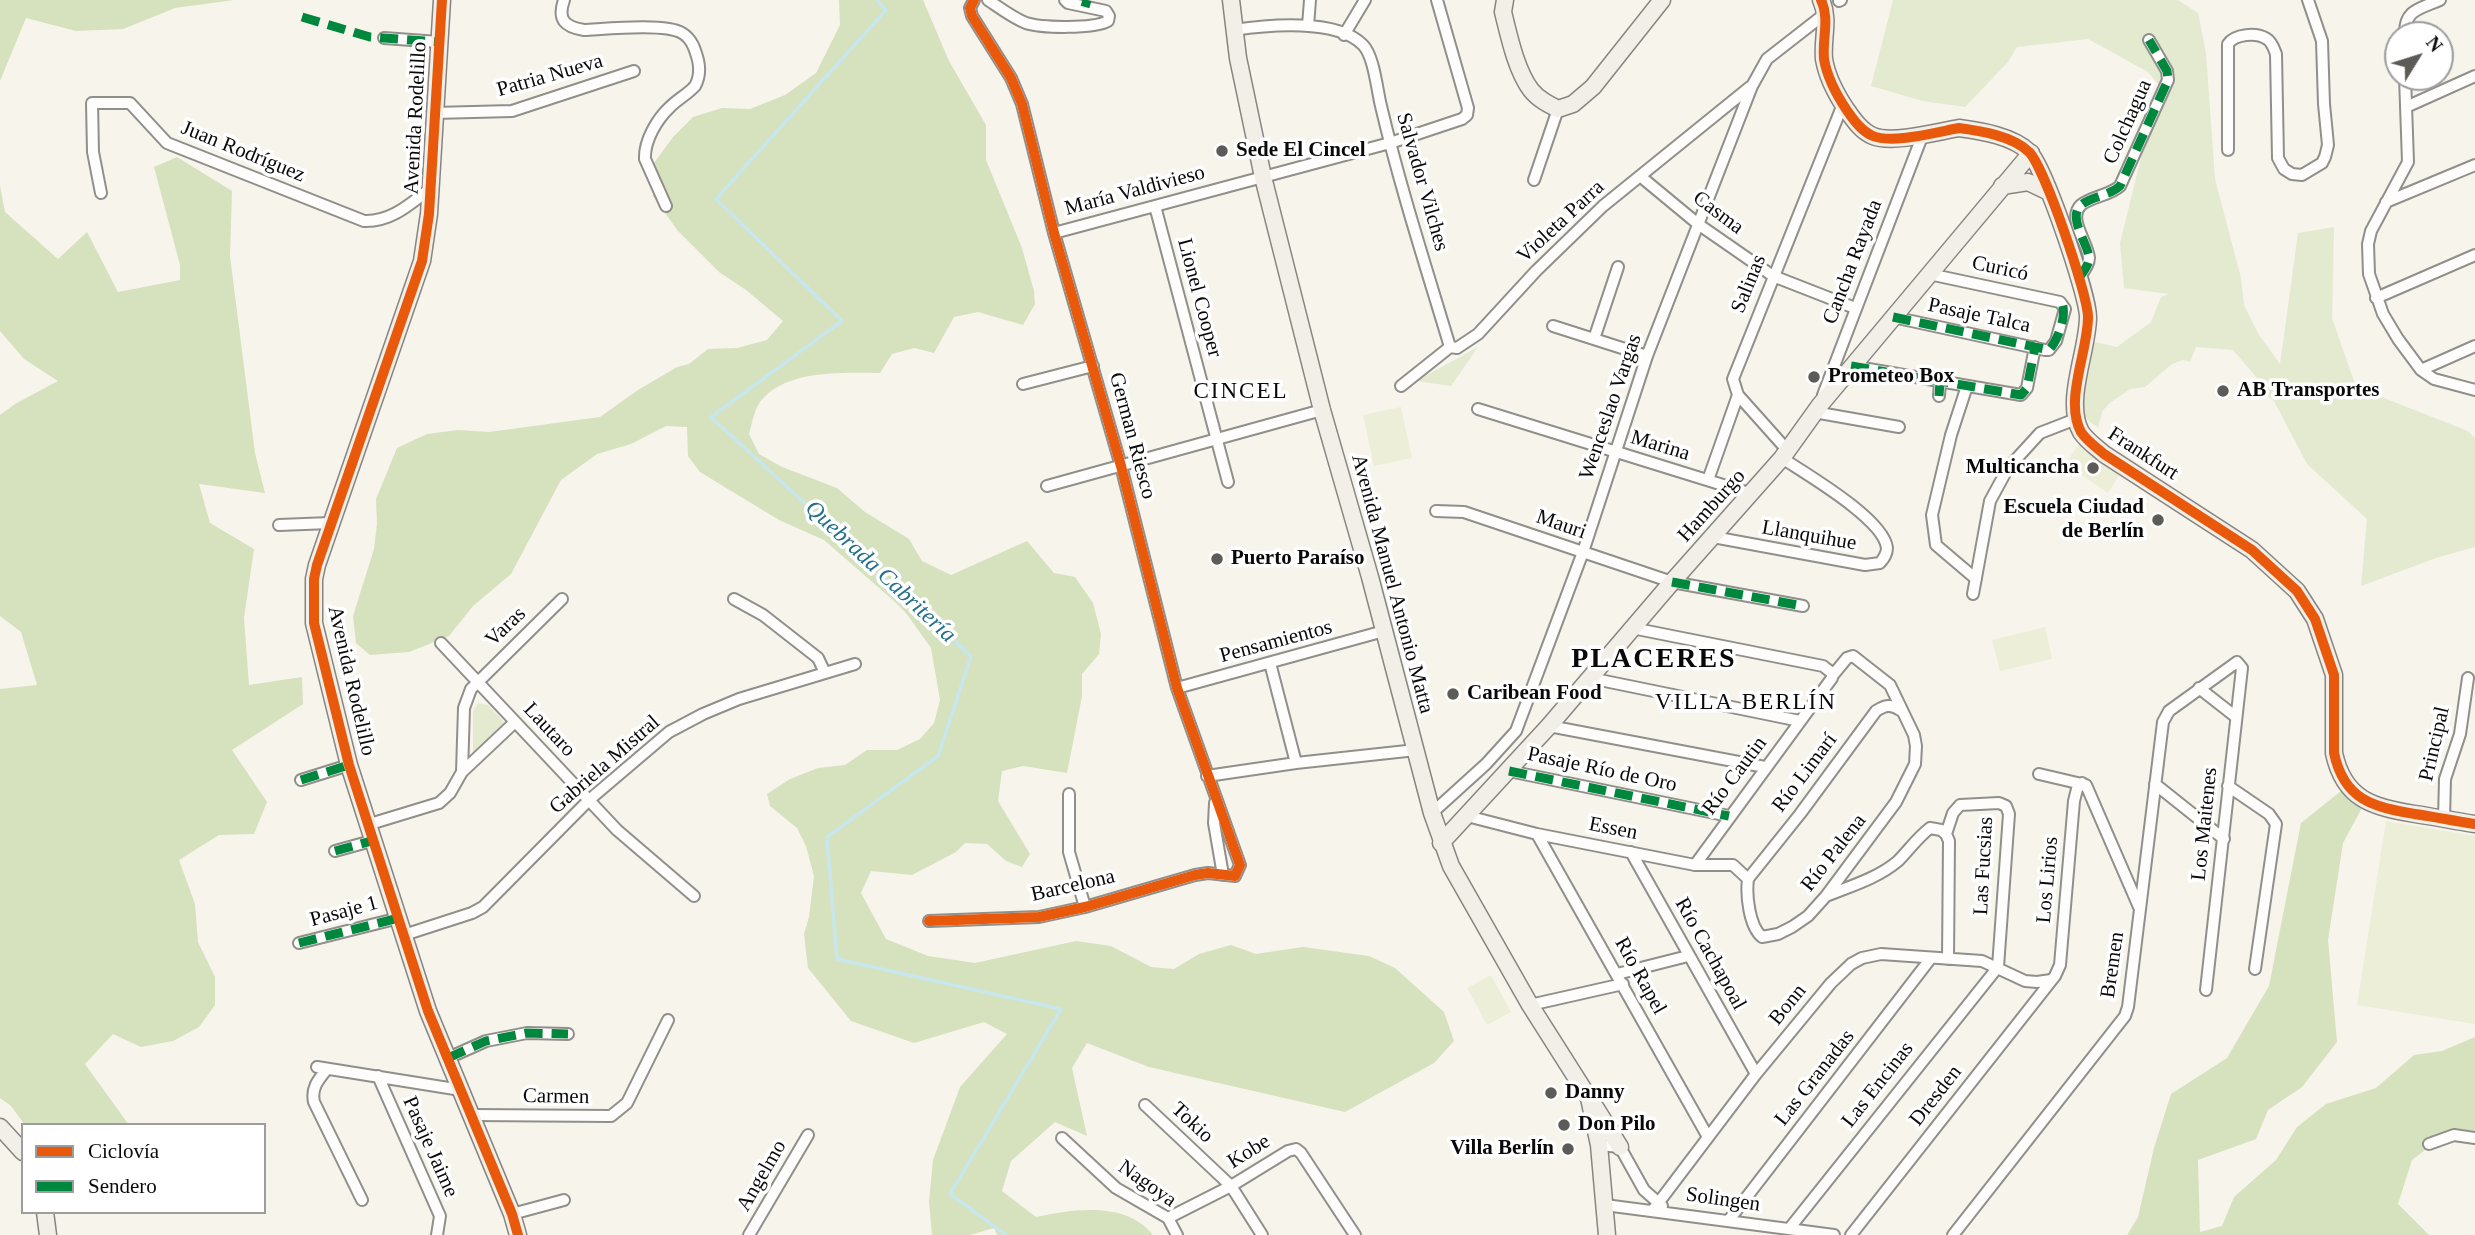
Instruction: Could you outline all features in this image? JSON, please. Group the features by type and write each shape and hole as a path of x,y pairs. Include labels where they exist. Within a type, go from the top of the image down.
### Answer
{"street":[{"name":"Avenida Rodelillo","path":"442,0 427,238 422,261 330,523 314,579 314,623 349,765 428,1012 512,1214 518,1235"},
{"path":"564,0 561,17 564,23 572,28 667,28 682,33 694,47 700,69 698,80 692,89 662,116 645,152 645,159 666,206"},
{"name":"German Riesco","path":"974,0 970,8 972,16 1018,91 1054,233 1121,466 1177,688 1240,865 1235,876 1223,874 1214,824 1215,800"},
{"path":"988,0 1023,22 1037,26 1093,26 1108,21 1110,16 1106,11 1068,3 1065,0"},
{"name":"Avenida Manuel Antonio Matta","path":"1231,0 1234,30 1264,177 1322,410 1441,843 1451,866 1530,1005 1589,1098 1599,1145 1606,1235"},
{"path":"1308,26 1310,0"},
{"path":"1234,30 1308,26 1326,28 1346,35 1365,0"},
{"name":"María Valdivieso","path":"1054,233 1390,143 1462,120 1467,115 1468,107 1437,0"},
{"path":"1505,0 1503,12 1526,82 1543,101 1558,109 1573,104 1593,87 1662,0"},
{"path":"2228,150 2228,44 2238,36 2256,35 2266,38 2276,54 2280,164 2292,174 2302,175 2316,167 2325,157 2328,136 2322,41 2308,0"},
{"path":"2406,21 2410,14 2440,0"},
{"path":"1832,3 1824,47 1826,70 1855,122 1874,136 1888,139 1959,128 2008,140 2023,147 2031,153 2049,192 2079,278 2088,316 2074,397 2076,419 2040,433 2008,468 1990,501 1973,594"},
{"name":"Wenceslao Vargas","path":"1432,813 1486,764 1516,731 1583,552 1647,356 1752,86 1768,59 1832,3"},
{"name":"Salvador Vilches","path":"1346,35 1359,41 1367,51 1390,143 1450,347"},
{"path":"384,38 439,43"},
{"name":"Colchagua","path":"2079,278 2089,257 2077,211 2082,204 2114,192 2120,186 2168,80 2167,71 2149,40"},
{"name":"Patria Nueva","path":"434,113 512,111 634,71"},
{"path":"2406,107 2475,76"},
{"name":"Violeta Parra","path":"1401,386 1450,347 1464,345 1478,334 1536,271 1603,206 1752,86"},
{"path":"2405,91 2408,162 2375,222 2368,244 2369,274 2376,298 2398,339 2421,370 2434,379 2475,390"},
{"name":"Juan Rodríguez","path":"101,193 93,152 92,103 130,103 167,143 365,221 374,222 390,217 431,188"},
{"name":"Salinas","path":"1708,480 1738,395 1733,379 1843,104"},
{"path":"1534,180 1558,109"},
{"name":"Cancha Rayada","path":"1817,408 1923,134"},
{"name":"Hamburgo","path":"1441,843 1509,771 1672,582 1752,494 1785,455 1817,408 1851,366 2031,153"},
{"path":"2386,202 2475,166"},
{"name":"Casma","path":"1640,176 1698,224 1773,276 1855,308"},
{"path":"2002,186 2028,182 2049,192"},
{"name":"Lionel Cooper","path":"1155,206 1228,482"},
{"path":"2376,298 2475,255"},
{"path":"1594,339 1618,267"},
{"name":"Curicó","path":"1929,274 2062,303"},
{"name":"Pasaje Talca","path":"1892,317 2049,350 2053,346 2065,309 2062,303"},
{"path":"1553,326 1647,356"},
{"path":"2421,370 2475,346"},
{"path":"1851,366 2017,396 2024,394 2027,388 2035,347"},
{"path":"1023,384 1093,366"},
{"path":"1939,396 1940,382"},
{"path":"1967,386 1951,435 1932,524 1936,545 1976,579"},
{"path":"1738,395 1785,455"},
{"path":"1817,408 1899,427"},
{"name":"Marina","path":"1478,409 1752,494"},
{"path":"1047,486 1322,410"},
{"name":"Frankfurt","path":"2076,419 2088,441 2104,454 2252,550 2297,591 2315,619 2334,675 2334,753 2342,777 2356,795 2378,807 2475,824"},
{"name":"Llanquihue","path":"1713,537 1865,565 1880,563 1886,556 1887,546 1879,531 1848,501 1785,455"},
{"name":"Mauri","path":"1436,511 1464,512 1672,582 1803,607"},
{"path":"279,525 330,523"},
{"name":"Varas","path":"477,682 562,599"},
{"path":"734,599 763,615 818,658 825,673"},
{"path":"1632,628 1823,666 1829,669 1833,677"},
{"name":"Pensamientos","path":"1177,688 1384,631"},
{"name":"Lautaro","path":"441,643 628,840 694,896"},
{"name":"Río Palena","path":"1748,879 1747,889 1755,928 1762,937 1778,934 1792,927 1808,916 1826,896 1896,803 1914,765 1914,734 1886,680 1853,656 1847,658 1833,677"},
{"path":"1270,663 1296,763"},
{"name":"Los Maitenes","path":"2199,688 2234,663 2240,663 2242,668 2206,990"},
{"name":"Gabriela Mistral","path":"404,934 472,913 483,907 589,800 680,726 739,699 855,664"},
{"name":"Río Cautin","path":"1695,864 1833,677"},
{"path":"1590,678 1800,721"},
{"name":"Principal","path":"2444,819 2445,779 2460,734 2468,678"},
{"path":"462,772 464,708 471,689 477,682"},
{"path":"2140,910 2163,722 2169,711 2199,688 2236,717"},
{"name":"Río Limarí","path":"1748,879 1876,711 1889,705 1900,710"},
{"path":"335,851 439,803 450,793 462,772 515,722"},
{"path":"1549,726 1765,767"},
{"path":"1207,776 1416,750"},
{"path":"302,780 349,765"},
{"name":"Pasaje Río de Oro","path":"1509,771 1729,816"},
{"path":"2039,774 2082,783"},
{"name":"Bremen","path":"1953,1235 2125,1016 2128,1007 2140,910 2089,791 2082,783"},
{"name":"Los Lirios","path":"2051,980 2060,965 2074,801 2077,789 2082,783"},
{"path":"2155,785 2224,839"},
{"path":"2228,786 2269,814 2276,824 2255,969"},
{"path":"1069,794 1069,852 1085,906"},
{"name":"Las Fucsias","path":"1946,834 1952,813 1960,805 1999,803 2006,806 2009,814 1998,967"},
{"name":"Essen","path":"1467,816 1537,834 1695,864 1733,865 1748,879"},
{"path":"1826,896 1870,878 1888,867 1930,828 1941,830 1949,841 1948,959"},
{"name":"Río Rapel","path":"1537,834 1707,1136"},
{"name":"Río Cachapoal","path":"1631,852 1756,1074"},
{"name":"Barcelona","path":"929,921 1039,916 1195,875 1223,874"},
{"name":"Pasaje 1","path":"299,943 399,918"},
{"name":"Bonn","path":"1656,1206 1707,1136 1830,983 1862,958 1881,954 1982,961 1998,967 2039,998"},
{"path":"1530,1005 1688,956"},
{"name":"Las Granadas","path":"1729,1220 1931,958"},
{"name":"Las Encinas","path":"1789,1229 1998,967"},
{"name":"Bonn","path":"2008,974 2037,982 2051,980"},
{"name":"Dresden","path":"1851,1235 2051,980"},
{"name":"Carmen","path":"471,1115 611,1116 627,1103 668,1020"},
{"path":"448,1058 486,1041 506,1037 527,1033 568,1034"},
{"path":"362,1200 314,1102 312,1093 322,1068 461,1090"},
{"name":"Pasaje Jaime","path":"378,1076 440,1216 437,1235"},
{"path":"1589,1098 1608,1124 1644,1190 1656,1206"},
{"name":"Tokio","path":"1145,1105 1231,1186 1262,1235"},
{"path":"0,1127 21,1150"},
{"name":"Angelmo","path":"750,1235 808,1135"},
{"path":"2429,1144 2454,1135 2475,1139"},
{"name":"Nagoya","path":"1062,1138 1116,1188 1168,1218 1177,1235"},
{"path":"1599,1145 1620,1147"},
{"name":"Kobe","path":"1168,1218 1296,1149 1354,1235"},
{"path":"1630,1207 1640,1201 1644,1190"},
{"path":"512,1214 564,1200"},
{"name":"Solingen","path":"1605,1205 1656,1206 1670,1212 1834,1235"},
{"path":"45,1214 48,1235"}],"green space":[{"path":"0,0 234,0 175,8 123,29 76,31 26,18 0,81"},
{"path":"839,0 923,0 949,61 986,125 986,160 1022,248 1035,304 1023,325 978,312 954,317 934,353 914,348 892,354 880,373 832,373 799,378 784,384 771,391 760,402 749,434 759,454 782,467 837,488 865,512 909,539 922,561 951,575 1027,541 1054,573 1075,577 1093,603 1101,634 1099,654 1082,674 1082,696 1067,773 1023,766 1002,771 998,801 1030,854 1022,867 1006,861 987,844 965,843 956,852 912,875 871,871 861,893 886,939 928,956 975,963 1076,941 1111,946 1151,967 1174,969 1199,954 1231,945 1256,954 1303,947 1369,956 1395,968 1444,1012 1454,1041 1434,1063 1345,1112 1149,1067 1087,1043 1072,1068 1087,1136 1055,1122 1011,1161 1002,1191 1036,1217 1083,1210 1114,1212 1142,1224 1153,1235 997,1235 994,1228 970,1235 932,1235 929,1202 933,1160 960,1087 1007,1034 984,1022 914,1043 851,1021 808,968 804,934 814,876 806,846 797,828 770,806 767,794 790,779 818,768 845,765 867,750 897,750 920,739 934,723 940,700 931,648 906,613 824,540 779,520 700,472 688,456 687,427 666,426 631,444 597,454 561,480 511,574 473,606 449,636 409,652 370,655 356,643 353,616 374,549 376,499 397,448 427,434 458,430 489,432 600,417 638,390 677,367 689,364 708,349 737,348 767,340 783,321 746,290 719,272 678,231 653,196 654,163 673,137 693,117 722,108 750,109 785,95 816,73 840,25"},
{"path":"1893,0 2178,0 2198,13 2206,53 2215,179 2241,278 2244,305 2259,335 2280,364 2298,233 2334,227 2332,318 2356,387 2468,431 2475,438 2475,547 2436,558 2361,586 2367,519 2307,464 2274,401 2256,387 2257,378 2233,350 2196,347 2190,362 2183,360 2172,364 2145,387 2130,389 2110,403 2103,410 2098,427 2088,419 2080,409 2078,396 2091,341 2117,347 2151,322 2161,297 2169,294 2124,288 2120,243 2159,85 2148,72 2088,39 2017,47 2008,62 1965,107 1923,101 1871,86"},
{"path":"177,157 232,191 230,256 255,453 265,493 199,484 210,523 254,549 244,618 249,685 302,677 303,704 232,750 267,802 254,834 219,835 179,860 195,904 198,942 215,977 215,1005 199,1027 173,1041 141,1047 113,1034 85,1064 128,1123 24,1123 11,1106 0,1098 0,689 37,685 21,632 0,616 0,415 58,381 24,359 0,331 0,186 5,212 58,259 87,232 118,292 180,280 180,265 154,167"},
{"path":"1478,347 1451,386 1416,381"},
{"path":"1401,407 1412,458 1374,466 1363,415"},
{"name":"Multicancha","path":"2079,444 2121,472 2108,493 2065,464"},
{"path":"2045,627 2052,659 2000,671 1992,640"},
{"path":"478,703 488,705 505,723 473,755 473,711"},
{"path":"2346,787 2363,806 2343,843 2328,940 2337,1042 2302,1087 2268,1110 2256,1139 2198,1160 2200,1232 2222,1226 2234,1197 2276,1160 2297,1127 2326,1104 2376,1088 2414,1055 2442,1051 2475,1037 2475,1141 2442,1137 2412,1160 2398,1204 2429,1235 2127,1235 2138,1217 2154,1148 2171,1094 2227,1058 2269,986 2301,823"},
{"path":"2386,821 2475,836 2475,1024 2357,1005"},
{"path":"1491,975 1511,1012 1487,1025 1467,988"}],"waterway":[{"name":"Quebrada Cabritería","path":"877,0 886,10 716,199 842,321 711,417 971,656 938,756 827,837 837,959 1061,1009 950,1194 1006,1235"}],"marked path":[{"path":"1085,7 1087,0"},
{"path":"302,17 370,37 439,42"},
{"path":"2079,278 2089,258 2077,224 2077,210 2085,202 2120,186 2168,80 2167,71 2149,40"},
{"path":"1893,317 2049,350 2061,328 2062,303"},
{"path":"1851,366 2021,395 2027,388 2035,347"},
{"path":"1939,396 1940,382"},
{"path":"1672,582 1803,606"},
{"path":"301,780 349,765"},
{"path":"1509,771 1729,816"},
{"path":"335,851 375,840"},
{"path":"299,943 399,918"},
{"path":"448,1058 486,1041 527,1033 568,1034"}],"cycle path":[{"path":"442,0 429,214 422,261 317,565 314,579 314,623 349,765 428,1011 512,1214 518,1235"},
{"path":"929,921 1039,917 1085,907 1195,875 1208,873 1235,876 1240,865 1177,688 1121,466 1054,233 1022,104 1011,78 972,16 970,8 974,0"},
{"path":"1821,0 1825,14 1824,59 1827,72 1842,103 1854,121 1865,131 1873,136 1891,139 1959,128 1987,133 2022,146 2036,162 2054,205 2086,304 2087,330 2075,406 2076,420 2081,432 2104,454 2252,550 2297,591 2315,619 2334,675 2334,753 2345,781 2362,799 2386,808 2475,824"}],"place":[{"name":"Sede El Cincel","path":"1222,151"},
{"name":"Prometeo Box","path":"1814,377"},
{"name":"AB Transportes","path":"2223,391"},
{"name":"Multicancha","path":"2093,468"},
{"name":"Escuela Ciudad de Berlín","path":"2158,520"},
{"name":"Puerto Paraíso","path":"1217,559"},
{"name":"Caribean Food","path":"1453,694"},
{"name":"Danny","path":"1551,1093"},
{"name":"Don Pilo","path":"1564,1125"},
{"name":"Villa Berlín","path":"1568,1149"}],"district":[{"name":"CINCEL","path":"1241,392"},
{"name":"PLACERES","path":"1654,660"},
{"name":"VILLA BERLÍN","path":"1746,703"}]}
